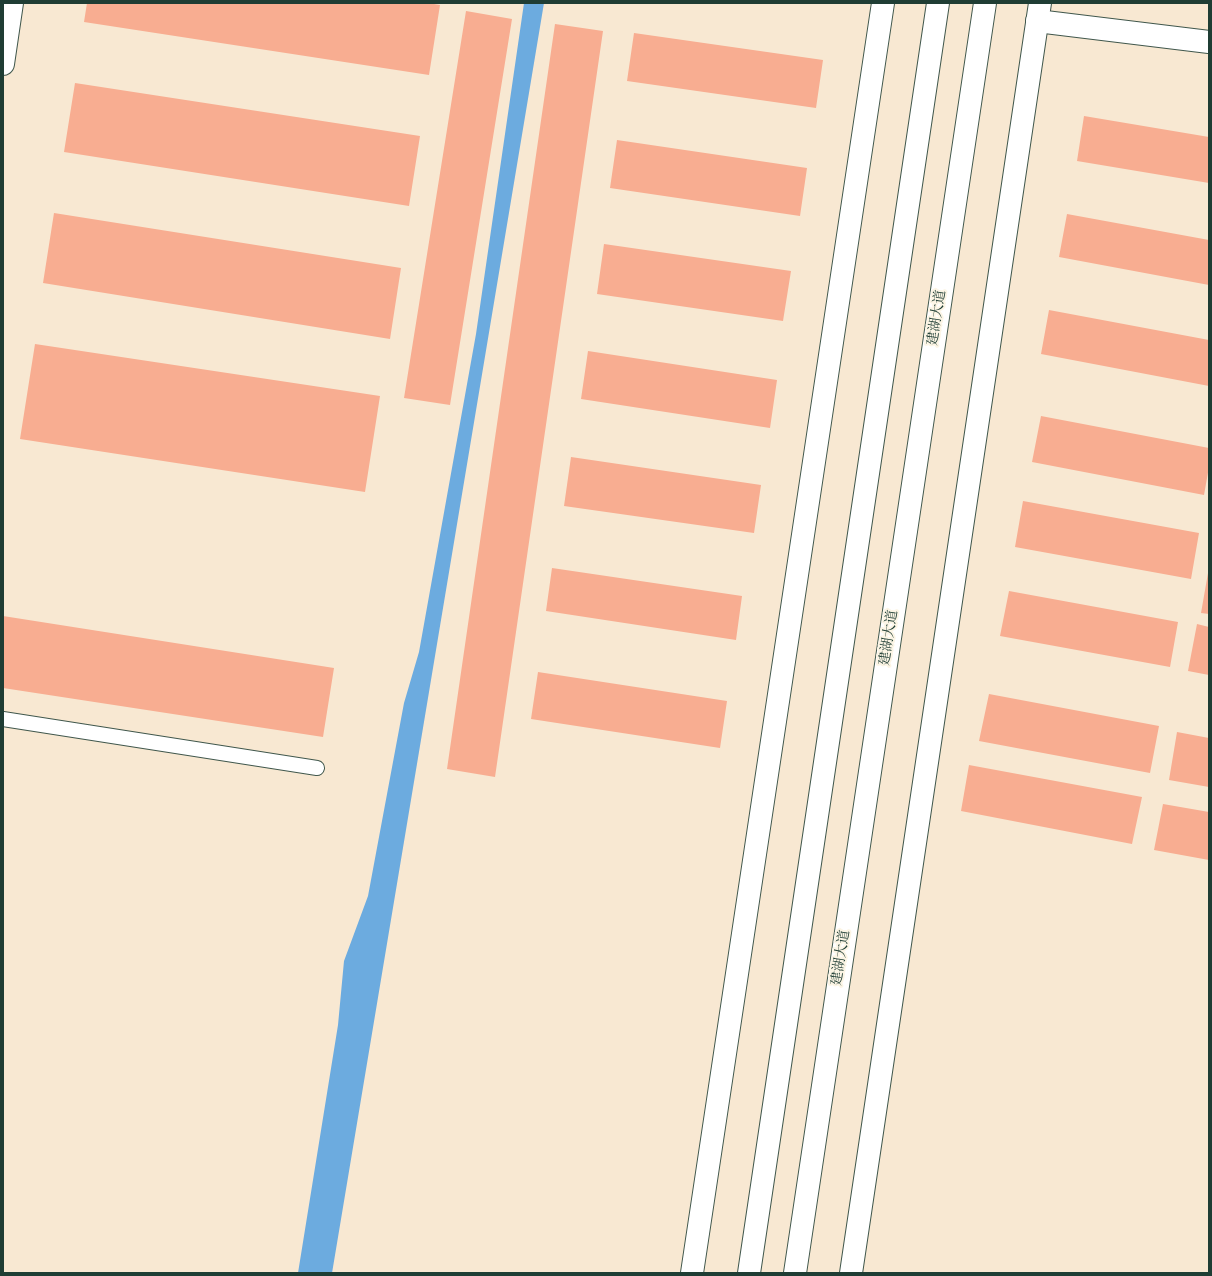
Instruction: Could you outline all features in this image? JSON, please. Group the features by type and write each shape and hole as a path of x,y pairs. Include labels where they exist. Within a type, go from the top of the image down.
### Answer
{"street":[{"path":"3,64 12,3"},
{"path":"692,1273 883,3"},
{"path":"749,1273 938,3"},
{"name":"建湖大道","path":"795,1273 985,3"},
{"path":"851,1273 1039,12 1209,42"}],"lane":[{"path":"3,719 317,768"}],"water":[{"path":"524,3 544,3 332,1273 298,1273 338,1025 344,961 368,896 404,703 419,652 476,334"}],"building":[{"path":"87,3 428,3 440,5 429,75 84,22"},
{"path":"466,11 512,19 450,405 404,398"},
{"path":"555,24 603,31 495,777 447,769"},
{"path":"634,33 823,60 816,108 627,81"},
{"path":"75,83 420,136 409,206 64,152"},
{"path":"1084,116 1209,137 1209,183 1077,161"},
{"path":"617,140 807,168 800,216 610,188"},
{"path":"54,213 401,268 390,339 43,283"},
{"path":"1067,214 1209,240 1209,285 1059,257"},
{"path":"604,244 791,271 783,321 597,294"},
{"path":"1049,310 1209,340 1209,386 1041,354"},
{"path":"35,344 380,396 365,492 20,439"},
{"path":"588,351 777,380 770,428 581,399"},
{"path":"1041,416 1209,448 1209,467 1204,495 1032,462"},
{"path":"571,457 761,485 754,533 564,506"},
{"path":"1023,501 1199,533 1191,579 1015,547"},
{"path":"552,568 742,596 736,640 546,611"},
{"path":"1209,573 1209,614 1201,613"},
{"path":"1009,591 1178,622 1170,667 1000,636"},
{"path":"3,616 334,668 323,737 3,688"},
{"path":"1197,624 1209,627 1209,675 1188,671"},
{"path":"538,672 727,701 720,748 531,719"},
{"path":"989,694 1159,726 1150,773 979,741"},
{"path":"1177,732 1209,738 1209,787 1169,780"},
{"path":"969,765 1142,797 1132,844 961,811"},
{"path":"1163,804 1209,812 1209,860 1154,850"}]}
